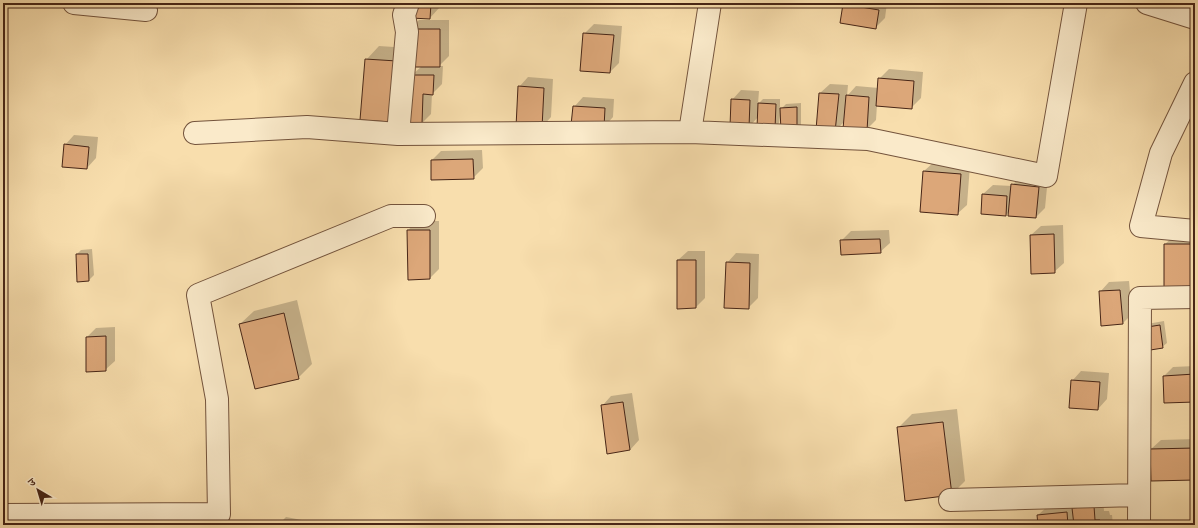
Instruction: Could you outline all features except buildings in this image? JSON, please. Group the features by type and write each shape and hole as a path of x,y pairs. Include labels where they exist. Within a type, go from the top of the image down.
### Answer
{"street":[{"path":"74,3 146,10"},
{"path":"398,134 407,32 404,15 408,3"},
{"path":"690,132 710,3"},
{"path":"195,133 307,127 398,134 690,132 868,139 1046,176 1076,3"},
{"path":"1147,3 1195,18"},
{"path":"1195,83 1161,153 1141,226 1195,231"},
{"path":"3,515 219,514 217,400 198,295 391,216 424,216"},
{"path":"1139,525 1140,298 1195,297"},
{"path":"950,500 1138,495"}]}
